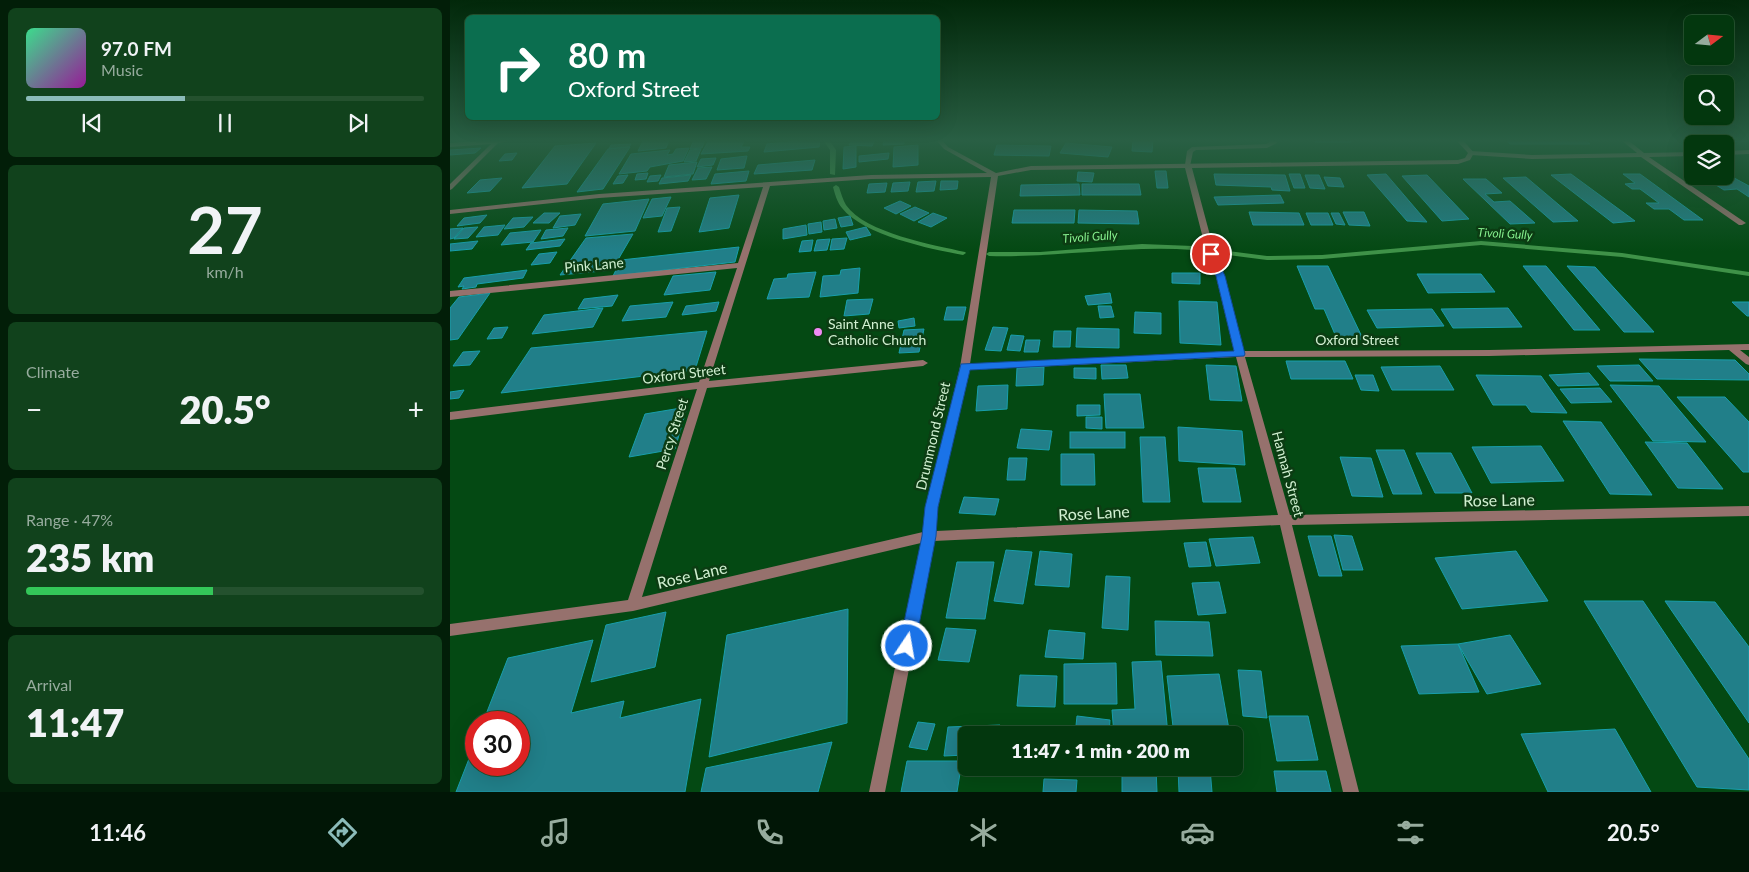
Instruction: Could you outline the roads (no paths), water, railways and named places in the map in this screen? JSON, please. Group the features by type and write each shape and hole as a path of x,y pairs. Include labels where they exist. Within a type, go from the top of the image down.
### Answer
{"street":[{"path":"450,188 461,177"},
{"path":"450,212 600,196 873,177"},
{"name":"Drummond Street","path":"877,792 929,536 932,507 965,367 995,177"},
{"name":"Hannah Street","path":"1191,177 1211,254 1220,276 1284,520 1351,792"},
{"path":"1675,177 1742,223"},
{"name":"Percy Street","path":"633,605 767,185"},
{"name":"Pink Lane","path":"450,294 740,265"},
{"name":"Oxford Street","path":"965,367 1240,354 1490,353 1733,349 1749,347"},
{"path":"1733,349 1749,362"},
{"name":"Oxford Street","path":"450,416 703,385 923,363"},
{"name":"Rose Lane","path":"450,630 633,605 929,536 1284,520 1749,511"}],"waterway":[{"name":"Tivoli Gully","path":"836,187 845,208 867,224 900,238 935,248 963,253"},
{"name":"Tivoli Gully","path":"1228,253 1267,258 1322,257 1481,243 1622,255 1749,274"},
{"name":"Tivoli Gully","path":"989,254 1040,254 1142,246 1193,248"}],"place":[{"name":"Saint Anne Catholic Church","path":"818,332"}]}
